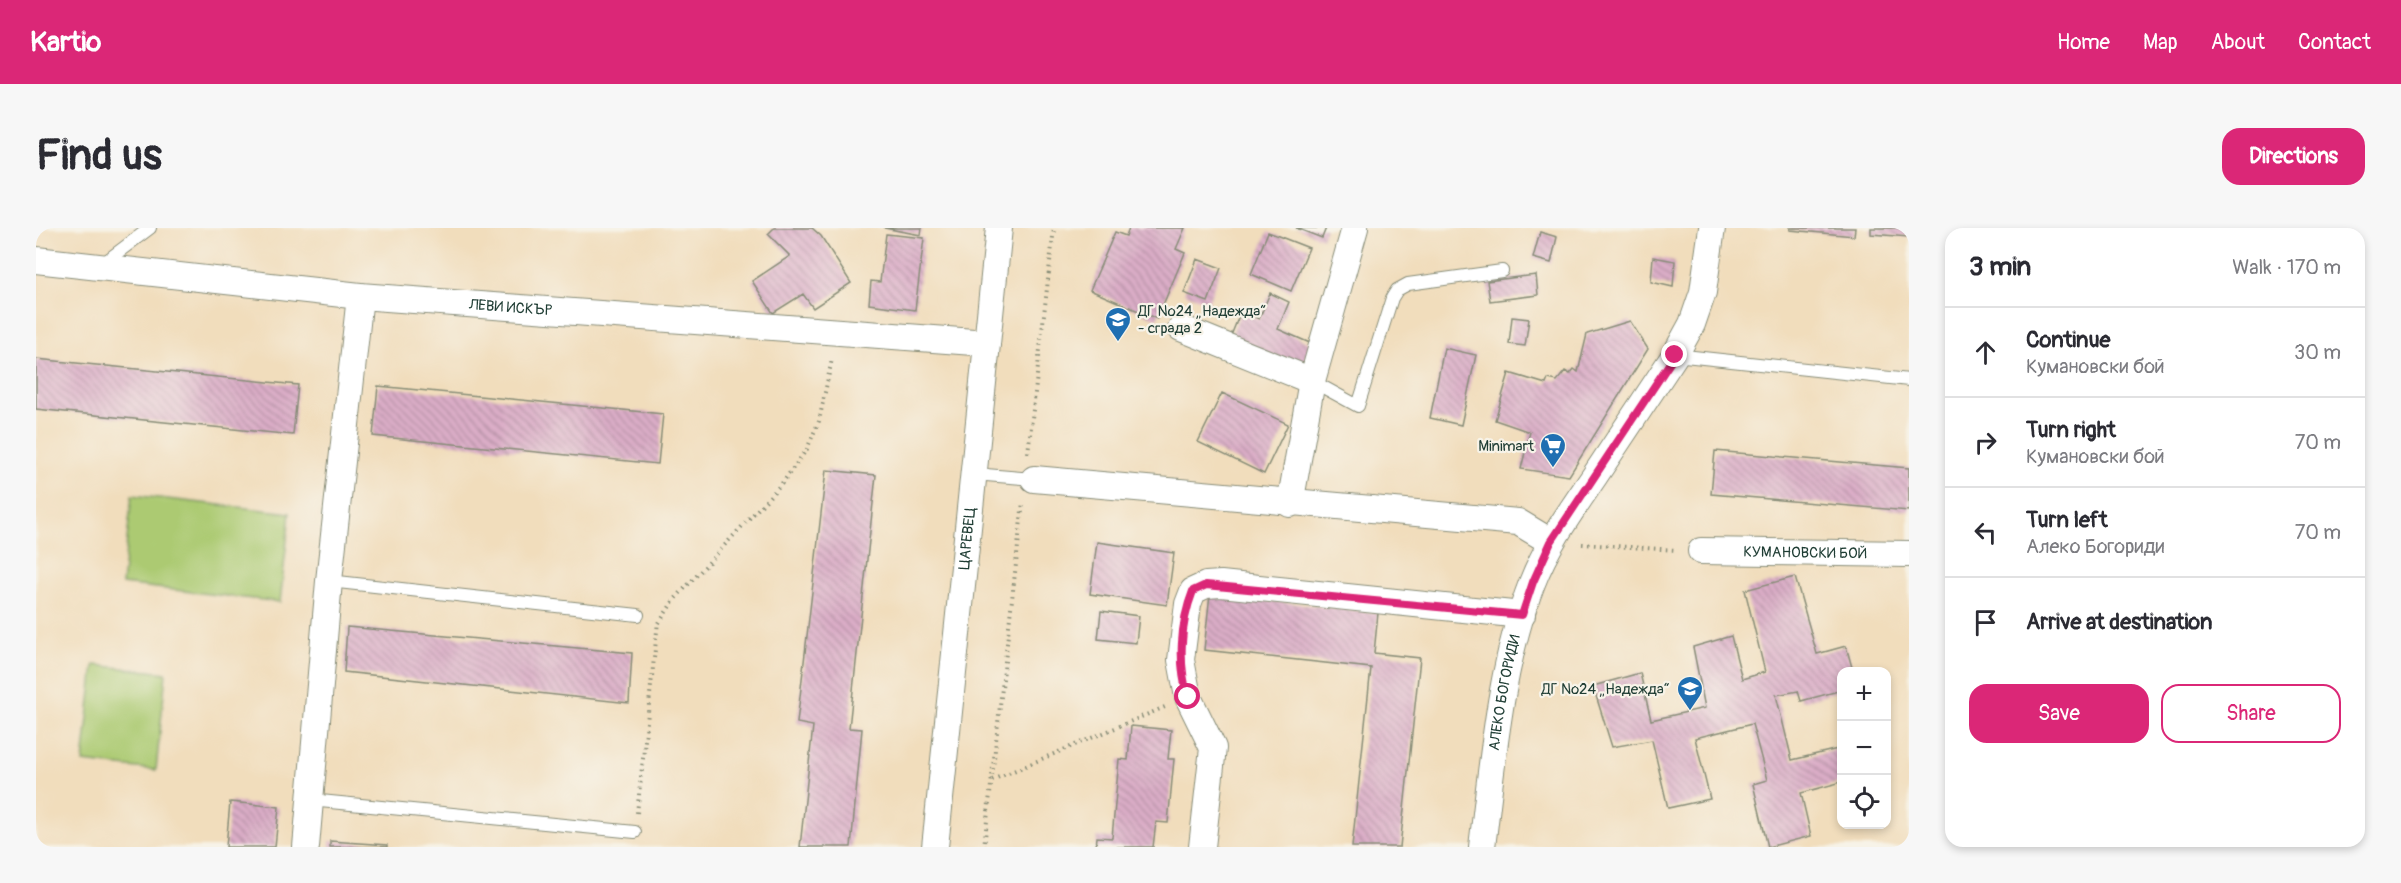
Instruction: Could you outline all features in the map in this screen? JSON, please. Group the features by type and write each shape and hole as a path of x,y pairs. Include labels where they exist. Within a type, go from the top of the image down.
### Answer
{"street":[{"name":"ЦАРЕВЕЦ","path":"935,847 999,228"},
{"path":"1290,504 1312,381 1355,228"},
{"name":"АЛЕКО БОГОРИДИ","path":"1482,847 1498,722 1522,615 1533,582 1551,542 1675,355 1692,324 1703,292 1713,228"},
{"name":"ЛЕВИ ИСКЪР","path":"36,260 360,296 987,342"},
{"path":"306,847 329,581 360,296"},
{"path":"1181,328 1312,381"},
{"path":"1030,479 1290,504 1518,522 1551,542"},
{"name":"КУМАНОВСКИ БОЙ","path":"1701,551 1909,554"},
{"path":"1202,847 1213,748 1188,697 1183,680 1181,660 1188,604 1193,591 1206,585 1522,615"}],"lane":[{"path":"99,267 150,228"},
{"path":"1312,381 1358,406 1392,298 1397,290 1408,284 1502,271"},
{"path":"1675,355 1909,380"},
{"path":"974,474 1030,479"},
{"path":"329,581 638,615"},
{"path":"310,800 635,832"}],"path":[{"path":"984,847 1030,479 1054,228"},
{"path":"635,832 659,623 674,600 783,482 807,449 819,421 838,332"},
{"path":"1551,542 1701,551"},
{"path":"638,615 651,616 659,623"},
{"path":"992,780 1188,697"}],"green space":[{"path":"132,495 290,513 280,602 122,584"},
{"path":"94,665 166,673 156,770 83,762"}],"building":[{"path":"774,228 812,228 821,236 851,283 813,308 803,294 773,313 752,281 790,256 768,234"},
{"path":"884,228 922,228 921,235"},
{"path":"1129,228 1185,228 1176,249 1185,253 1157,319 1090,290 1115,232 1126,236"},
{"path":"1296,228 1326,228 1322,238"},
{"path":"1790,228 1855,228 1854,236 1790,230"},
{"path":"1871,228 1909,228 1909,237 1871,234"},
{"path":"1268,232 1309,248 1291,291 1251,274"},
{"path":"1540,232 1557,237 1551,263 1533,258"},
{"path":"886,234 924,238 915,310 869,304 871,281 880,282"},
{"path":"1653,257 1675,261 1673,287 1651,282"},
{"path":"1197,259 1221,268 1208,302 1184,293"},
{"path":"1536,275 1538,295 1490,301 1487,281"},
{"path":"1270,293 1289,302 1278,329 1312,344 1302,369 1230,338 1241,311 1259,319"},
{"path":"1512,317 1529,319 1525,346 1509,344"},
{"path":"1630,321 1648,349 1569,476 1521,469 1530,432 1495,420 1509,373 1546,384 1548,379 1557,381 1565,371 1570,374 1574,369 1578,372 1587,334"},
{"path":"1444,348 1476,355 1461,425 1430,418"},
{"path":"36,359 298,385 293,435 36,409"},
{"path":"378,386 663,414 658,464 373,436"},
{"path":"1222,393 1288,424 1264,474 1198,442"},
{"path":"1715,451 1909,468 1909,511 1711,494"},
{"path":"826,470 876,475 849,728 862,729 851,847 800,847 813,726 797,723"},
{"path":"1097,542 1174,553 1167,605 1090,594"},
{"path":"1795,577 1817,654 1846,646 1852,667 1837,667 1837,691 1801,701 1798,691 1776,695 1792,760 1837,749 1837,783 1801,793 1811,836 1768,847 1753,784 1767,780 1752,724 1695,738 1710,799 1668,808 1652,740 1612,747 1593,686 1640,673 1651,720 1705,708 1693,647 1731,636 1742,679 1765,672 1745,590"},
{"path":"1210,594 1378,613 1374,653 1420,658 1400,847 1352,847 1371,668 1204,650"},
{"path":"1101,611 1139,616 1136,643 1098,639"},
{"path":"347,627 632,653 629,703 344,672"},
{"path":"1131,726 1171,730 1168,759 1174,759 1168,823 1156,822 1153,847 1096,847 1097,837 1112,838 1119,759 1128,760"},
{"path":"230,802 279,807 275,847 226,847"},
{"path":"330,841 387,845 387,847 330,847"}],"place":[{"name":"ДГ №24 „Надежда“ - сграда 2","path":"1118,343"},
{"name":"Minimart","path":"1553,469"},
{"name":"ДГ №24 „Надежда“","path":"1690,712"}],"route":[{"path":"1188,697 1181,660 1188,604 1193,591 1206,585 1221,584 1522,615 1533,582 1551,542 1675,355"}]}
